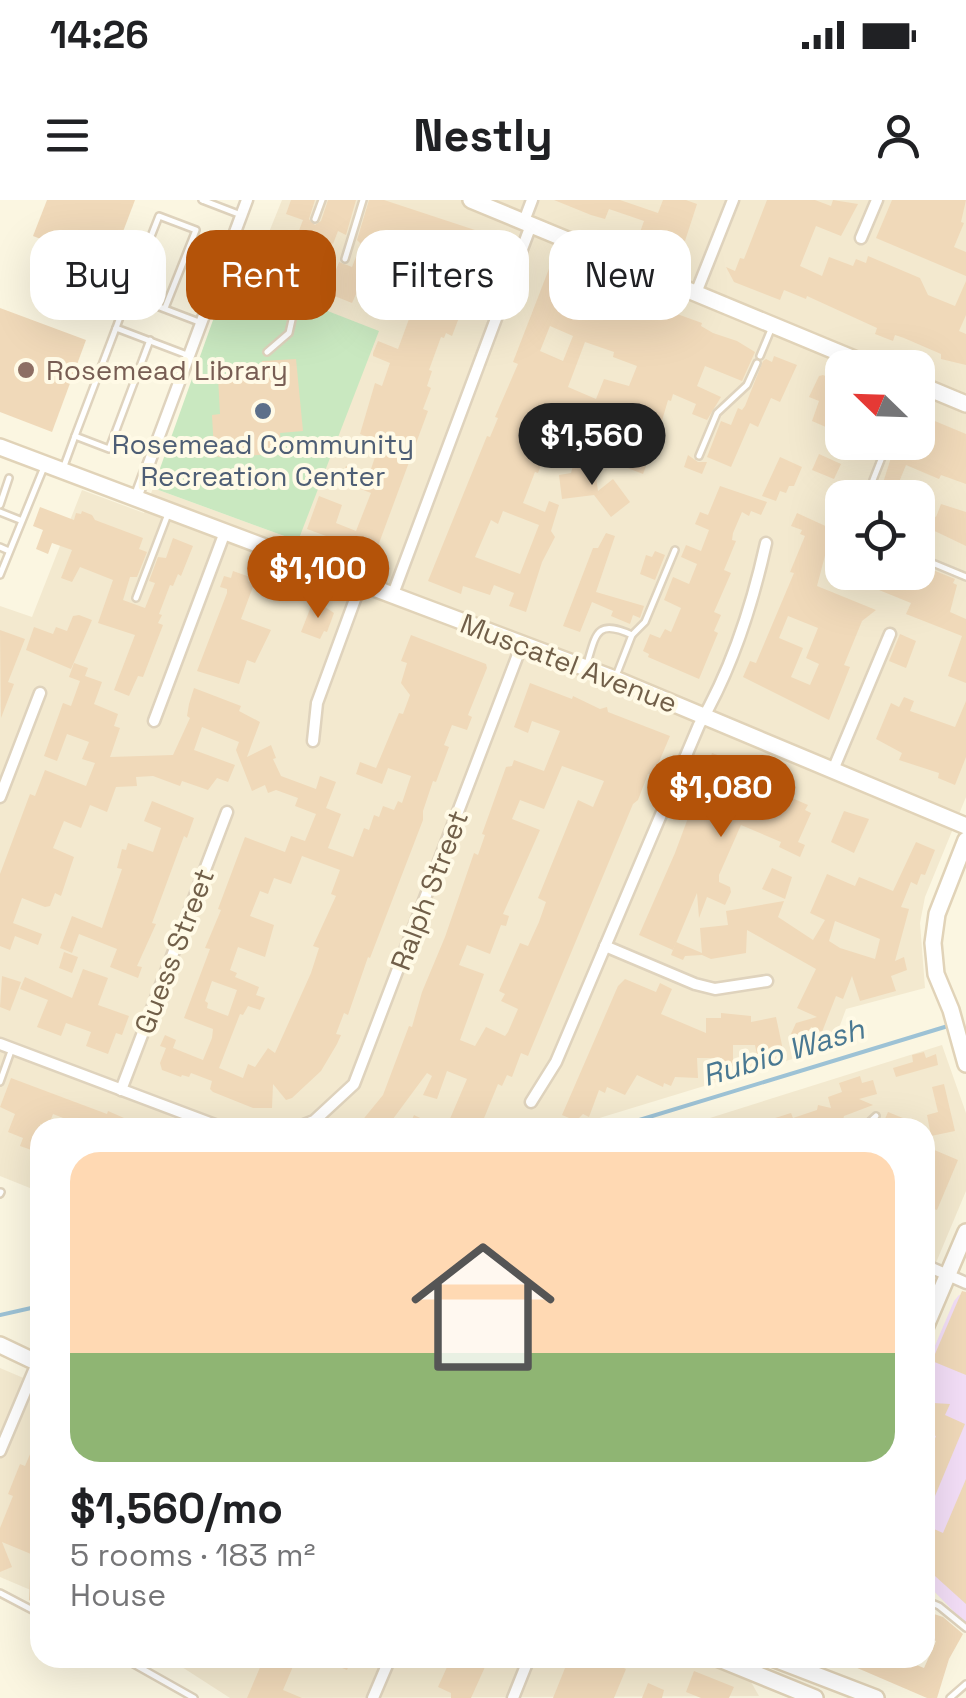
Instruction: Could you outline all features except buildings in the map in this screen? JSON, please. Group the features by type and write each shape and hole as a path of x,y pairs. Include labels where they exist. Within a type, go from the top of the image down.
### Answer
{"street":[{"path":"236,230 248,200"},
{"path":"470,200 833,350"},
{"path":"394,594 532,200"},
{"path":"696,293 734,200"},
{"path":"861,238 876,200"},
{"path":"136,498 203,320"},
{"path":"935,391 966,404"},
{"name":"Muscatel Avenue","path":"0,447 615,679 966,826"},
{"path":"154,722 224,532"},
{"path":"531,1102 556,1062 752,604 766,543"},
{"path":"313,740 316,703 360,583"},
{"path":"834,770 890,634"},
{"name":"Ralph Street","path":"317,1118 354,1084 522,644"},
{"path":"0,796 40,693"},
{"name":"Guess Street","path":"122,1090 227,812"},
{"path":"966,840 937,914 933,943 936,974 966,1064"},
{"path":"605,946 715,989 767,982"},
{"path":"0,1044 197,1118"},
{"path":"935,1304 966,1232"},
{"path":"935,1269 966,1283"},
{"path":"0,1345 30,1358"},
{"path":"0,1452 30,1383"},
{"path":"374,1698 386,1668"},
{"path":"512,1698 525,1668"},
{"path":"744,1668 815,1698"},
{"path":"771,1698 780,1668"},
{"path":"804,1668 876,1698"}],"lane":[{"path":"202,200 241,215"},
{"path":"315,219 322,200"},
{"path":"345,259 364,200"},
{"path":"153,230 159,216 196,230 166,305"},
{"path":"166,308 202,323"},
{"path":"62,470 119,320"},
{"path":"267,352 289,333 292,320"},
{"path":"698,456 716,413 747,385 774,325"},
{"path":"116,328 190,356"},
{"path":"75,436 109,449 150,340"},
{"path":"872,480 880,460"},
{"path":"0,575 45,464"},
{"path":"9,478 0,509 21,520"},
{"path":"136,598 169,512"},
{"path":"0,547 10,551"},
{"path":"615,679 632,635 645,622 674,550"},
{"path":"935,564 966,576"},
{"path":"585,668 599,631 606,626 632,635"},
{"path":"0,1082 12,1048"},
{"path":"0,1593 30,1609"},
{"path":"935,1604 966,1628"},
{"path":"141,1668 194,1698"},
{"path":"950,1698 966,1684"}],"shaded area":[{"path":"282,200 966,200 966,797 925,897 920,923 925,988 846,1009 832,1047 599,1118 30,1118 30,1188 0,1176 0,606 32,617 82,490 144,513 153,488 298,541 301,320 336,320 336,230 270,230"},
{"path":"942,1045 966,1113 966,1191 935,1265 935,1118 710,1118"},
{"path":"966,1294 966,1624 935,1592 935,1346 959,1295"},
{"path":"0,1368 30,1381 30,1590 0,1577"},
{"path":"184,1668 718,1668 751,1682 759,1696 230,1698"}],"green space":[{"path":"336,314 379,331 298,541 153,488 213,320 336,320"}],"waterway":[{"name":"Rubio Wash","path":"646,1118 948,1026"},
{"name":"Rubio Wash","path":"0,1315 30,1308"}],"place":[{"name":"Rosemead Library","path":"26,370"},
{"name":"Rosemead Community Recreation Center","path":"263,411"}]}
